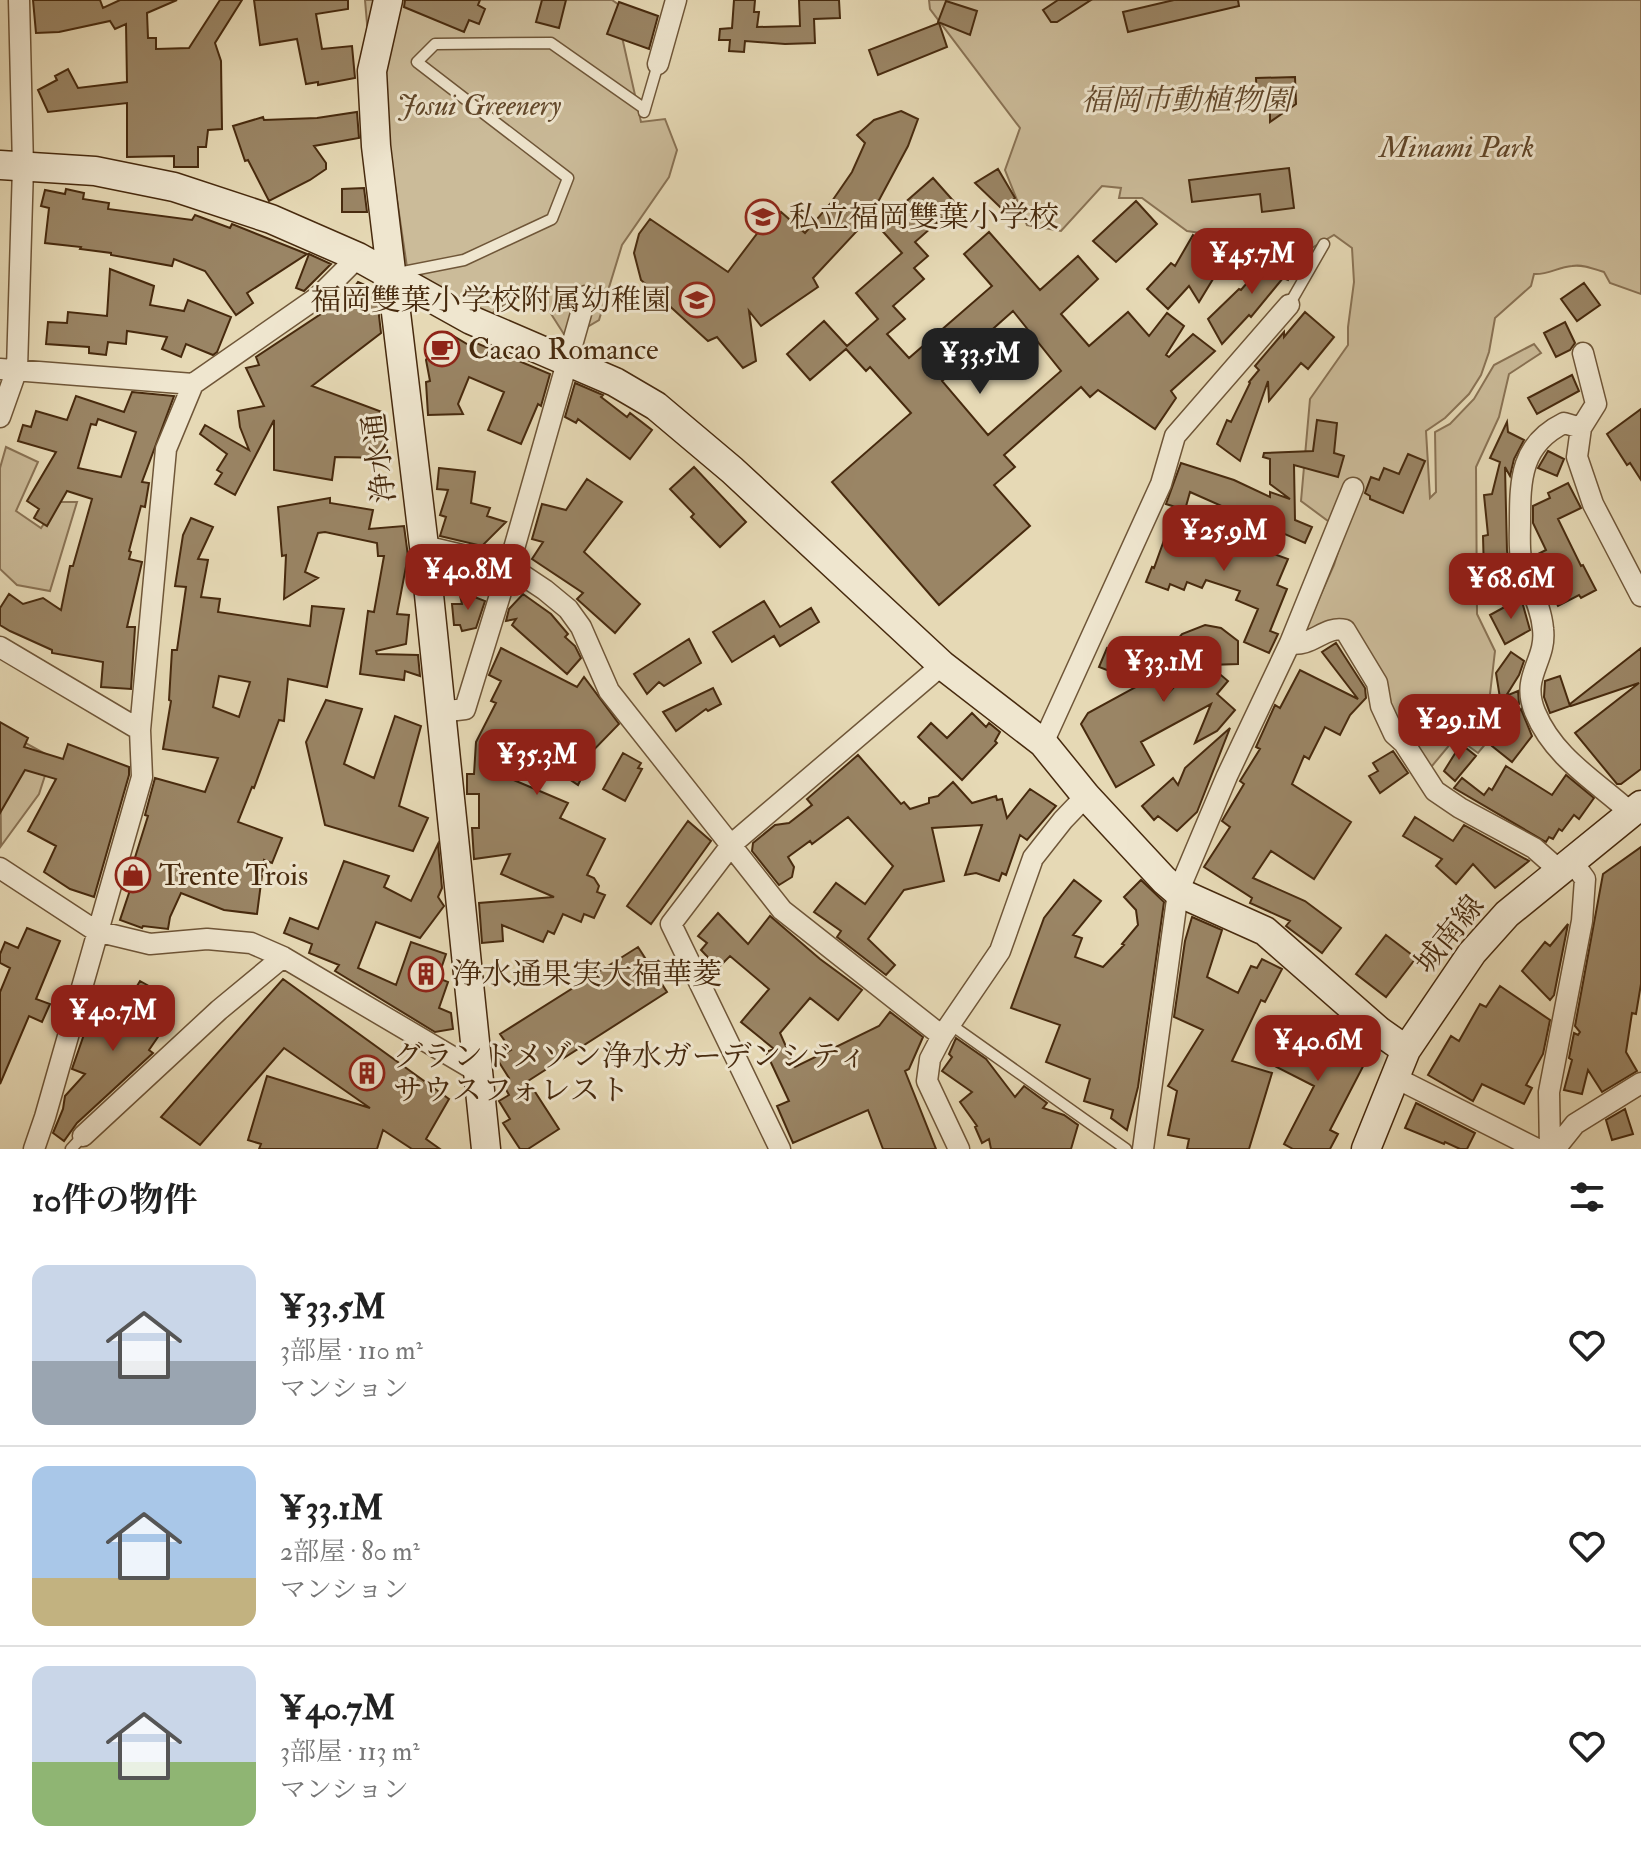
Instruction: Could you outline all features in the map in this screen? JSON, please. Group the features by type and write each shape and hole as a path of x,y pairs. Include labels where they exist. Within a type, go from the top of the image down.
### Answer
{"street":[{"path":"0,417 9,369 12,166 19,0"},
{"name":"浄水通","path":"388,0 372,71 376,146 424,546 486,1149"},
{"path":"658,64 676,0"},
{"path":"12,166 95,171 174,187 271,219 358,257 471,320 615,382 656,406 688,431 942,665 1043,743 1086,796 1164,880 1178,892 1265,931 1379,1031 1406,1050"},
{"path":"34,1149 142,777 140,730 166,449 193,384 318,297 358,257"},
{"path":"440,712 465,709 586,296"},
{"path":"1043,743 1161,484 1175,436 1289,305"},
{"path":"1583,353 1596,404 1581,428 1577,457 1593,504 1641,596"},
{"path":"9,369 193,384"},
{"path":"1581,428 1564,423 1547,432 1525,463 1520,490 1520,554 1540,610 1544,632 1540,655 1530,676 1529,694 1534,712 1566,759 1636,809"},
{"path":"1143,1149 1178,892 1227,776 1290,643 1353,488"},
{"path":"424,546 509,566 568,609 593,650 609,691 782,910 946,1030"},
{"path":"1290,643 1301,646 1337,628 1345,630 1377,683 1381,706 1394,734 1404,743 1435,791 1585,879 1582,921 1549,1092 1552,1149"},
{"path":"0,647 140,730"},
{"path":"780,1149 671,924 732,844 942,665"},
{"path":"959,1149 927,1081 930,1059 1000,951 1033,858 1086,796"},
{"name":"城南線","path":"1366,1149 1406,1050 1472,953 1507,914 1636,809"},
{"path":"0,868 96,931 150,944 207,939 251,943 283,957 478,1072"},
{"path":"77,1143 219,1010 283,957"},
{"path":"1394,1077 1537,1149"},
{"path":"1552,1149 1575,1124 1641,1083"}],"lane":[{"path":"393,274 464,260 552,219 568,178 417,62 435,44 551,43 644,112 658,64"},
{"path":"1289,305 1324,244"},
{"path":"946,1030 1126,1149"}],"green space":[{"name":"Josui Greenery","path":"365,0 612,0 622,7 618,19 641,122 665,119 677,150 669,177 622,245 599,320 567,339 532,284 482,321 408,274 395,186 378,152"},
{"name":"Minami Park","path":"929,0 1641,0 1641,294 1610,283 1604,272 1584,266 1534,274 1531,286 1495,318 1489,352 1481,375 1469,394 1445,418 1426,431 1430,498 1436,492 1435,432 1450,424 1474,399 1494,365 1534,344 1541,353 1509,374 1499,417 1476,467 1477,614 1495,651 1487,720 1507,718 1478,753 1456,737 1427,772 1391,719 1348,623 1300,641 1334,565 1344,533 1301,501 1310,399 1348,345 1354,282 1352,248 1334,235 1305,252 1295,247 1187,231 1142,198 1119,198 1121,188 1102,186 1061,231 1027,225 1005,170 1020,128 930,9"},
{"path":"6,447 38,462 16,511 41,528 59,502 77,502 50,591 17,585 0,569 0,468"},
{"path":"0,729 51,757 39,794 1,846"}],"building":[{"path":"33,0 100,0 103,8 120,0 177,0 147,13 148,38 156,38 156,49 189,48 220,0 242,0 215,43 221,61 222,129 208,130 206,147 198,147 198,167 174,167 174,156 127,157 127,103 48,112 38,90 57,80 55,76 68,69 78,88 127,82 126,24 115,29 110,21 59,32 36,33"},
{"path":"254,0 348,0 348,9 316,14 322,49 352,46 355,78 318,85 318,82 306,84 297,39 260,45"},
{"path":"405,0 480,0 478,5 485,9 479,24 469,20 464,32 404,7"},
{"path":"542,0 566,0 559,28 536,22"},
{"path":"734,0 755,0 754,12 759,12 757,27 800,26 799,0 839,0 840,18 814,19 815,43 745,41 744,52 729,51 730,40 719,40 720,29 732,28"},
{"path":"1058,0 1091,0 1057,22 1051,22 1043,10"},
{"path":"1174,0 1238,0 1239,6 1128,32 1123,12"},
{"path":"946,1 977,11 970,35 938,22"},
{"path":"619,2 658,16 649,49 607,34"},
{"path":"939,23 947,47 878,75 869,50"},
{"path":"1295,77 1296,104 1270,122 1270,102 1257,102 1256,78"},
{"path":"901,111 918,119 908,146 870,217 813,278 818,287 761,326 749,311 756,361 743,368 717,337 708,341 641,280 634,253 639,234 650,219 728,272 765,223 768,226 781,212 805,233 852,172 865,143 857,135 874,120"},
{"path":"357,112 359,138 314,146 326,163 326,169 269,201 248,160 245,161 233,126 263,117 264,120 317,118"},
{"path":"1289,168 1294,208 1262,212 1260,194 1192,202 1189,180"},
{"path":"998,169 1015,198 1000,207 975,183"},
{"path":"933,178 957,205 915,242 928,256 914,268 924,279 893,306 905,319 887,334 909,358 992,286 964,254 989,232 1040,290 1078,256 1098,279 1061,314 1089,346 1128,312 1149,336 1167,313 1184,326 1166,355 1169,357 1193,334 1215,351 1171,391 1176,398 1155,429 1098,390 1090,397 1081,387 1004,455 1015,467 994,485 1030,526 939,605 832,482 911,413 870,367 866,371 846,349 810,380 787,354 824,321 847,346 878,319 856,293 902,253 878,226","holes":["1013,311 1061,371 988,435 942,381 953,372 949,368"]},
{"path":"364,188 367,212 342,212 342,189"},
{"path":"66,189 84,193 83,199 109,203 108,209 192,220 195,215 230,228 232,224 307,254 247,293 253,303 236,315 205,271 174,259 172,266 81,247 45,243 49,208 41,206 45,190 65,194"},
{"path":"1136,201 1157,224 1116,262 1093,241"},
{"path":"1193,235 1227,256 1199,302 1189,286 1168,309 1147,289 1171,263 1175,266"},
{"path":"1278,248 1298,257 1288,280 1283,278 1251,317 1249,315 1222,344 1208,319 1258,270 1265,276"},
{"path":"309,254 331,264 304,291 296,288"},
{"path":"110,269 154,286 150,305 184,311 188,300 231,317 217,352 213,355 186,344 181,357 162,349 167,337 127,331 126,344 108,342 106,355 89,353 89,347 46,344 48,322 67,323 68,312 107,316"},
{"path":"358,282 376,290 381,333 312,386 382,412 387,458 335,457 332,480 274,470 274,420 235,495 215,484 222,473 217,470 227,454 200,434 205,425 249,450 240,427 238,411 264,406 246,368 259,365 256,357 348,296"},
{"path":"1584,283 1600,305 1577,321 1561,299"},
{"path":"1305,312 1334,337 1308,369 1301,363 1269,401 1268,381 1240,461 1217,444 1227,420 1231,422 1249,382 1259,370 1255,366"},
{"path":"1565,322 1575,343 1570,350 1556,357 1544,333"},
{"path":"447,332 472,347 474,342 550,374 541,406 538,404 521,444 488,430 504,392 469,377 458,404 463,414 428,415 426,382 430,381 426,360 440,335 444,337"},
{"path":"1572,375 1579,391 1537,414 1528,398"},
{"path":"575,383 603,395 601,397 627,417 630,413 652,430 630,459 578,419 576,423 565,417"},
{"path":"132,392 174,396 142,482 149,483 145,507 141,506 129,551 129,559 142,562 127,627 135,627 131,689 101,687 103,662 52,653 52,650 0,625 0,608 9,594 23,604 43,598 61,610 70,566 73,566 92,499 67,491 47,526 34,518 39,509 27,501 56,452 18,441 23,425 31,427 36,411 67,420 76,396 124,412","holes":["98,419 136,432 121,477 78,468 91,424 96,425"]},
{"path":"1641,409 1641,480 1607,434"},
{"path":"1317,420 1337,423 1334,453 1344,456 1338,477 1294,465 1295,520 1312,527 1305,543 1190,492 1185,510 1166,504 1181,463 1234,480 1270,497 1270,492 1290,499 1270,484 1270,459 1263,457 1264,453 1313,451"},
{"path":"1507,422 1508,432 1524,440 1514,459 1510,476 1505,467 1507,551 1511,572 1484,573 1483,536 1488,535 1484,495 1492,494 1500,462 1490,458"},
{"path":"1548,451 1564,459 1557,476 1538,468"},
{"path":"1408,454 1425,461 1403,513 1370,499 1365,493 1371,477 1379,480 1384,468 1399,474"},
{"path":"694,467 746,522 720,547 670,489"},
{"path":"439,468 475,472 471,503 490,508 487,516 506,522 482,546 440,536 446,517 440,515 448,490 437,489"},
{"path":"587,479 622,502 584,552 640,604 615,633 577,599 583,593 532,559 543,542 532,539 542,504 566,510"},
{"path":"1568,483 1581,508 1558,519 1596,590 1558,606 1547,584 1572,571 1539,571 1534,556 1546,550 1533,523 1533,506 1550,498 1548,493"},
{"path":"330,498 330,503 373,510 369,529 404,526 408,556 397,614 409,615 406,644 376,651 377,654 418,655 420,676 405,671 404,680 360,674 368,611 374,612 384,556 378,556 377,543 318,533 305,572 318,578 284,599 286,555 282,556 278,507"},
{"path":"191,518 213,527 198,559 208,560 201,597 220,599 218,612 310,626 312,606 344,609 327,687 288,679 284,721 279,720 238,822 282,838 272,863 264,860 257,914 224,910 181,893 168,929 142,928 120,920 132,884 127,883 148,816 145,815 155,778 205,792 218,758 163,749 171,701 172,650 177,650 186,587 175,586 183,535","holes":["219,676 250,682 239,717 213,707"]},
{"path":"1172,518 1288,559 1277,585 1287,589 1270,631 1278,634 1269,653 1244,642 1258,609 1236,600 1240,591 1206,580 1202,588 1187,582 1184,590 1170,584 1168,590 1146,582"},
{"path":"459,591 485,601 476,628 462,631 460,625 454,625 452,604 462,604"},
{"path":"523,594 551,614 568,634 565,637 575,646 581,658 567,674 512,625 516,619 506,621 509,609"},
{"path":"1521,598 1530,630 1505,644 1490,615"},
{"path":"764,601 780,627 811,608 819,622 780,646 774,636 732,662 713,632"},
{"path":"1205,625 1221,628 1238,641 1238,664 1209,665 1228,681 1217,694 1235,710 1217,731 1195,743 1211,704 1141,742 1154,765 1116,787 1081,724 1088,713 1152,678 1163,699 1189,671 1170,653 1171,647 1182,634"},
{"path":"689,639 701,663 664,686 659,682 647,694 634,674"},
{"path":"1336,643 1365,688 1366,698 1350,715 1340,735 1325,727 1309,759 1304,756 1292,784 1351,822 1314,879 1271,851 1253,878 1305,901 1341,928 1322,953 1286,926 1290,921 1250,903 1252,898 1204,867 1230,827 1222,821 1244,784 1240,781 1260,749 1256,747 1275,705 1280,708 1300,670 1358,699 1322,652"},
{"path":"501,648 577,687 584,677 619,724 578,766 585,771 578,785 509,739 509,778 568,803 560,818 605,839 587,875 594,878 599,886 597,892 605,895 594,918 584,914 581,922 563,914 554,934 548,931 543,942 502,925 503,941 482,943 479,903 554,897 501,874 510,854 474,859 472,828 479,828 479,794 467,794 467,774 474,774 476,742 496,703 491,701 501,681 489,675"},
{"path":"1107,648 1125,655 1117,674 1099,667"},
{"path":"1641,648 1641,769 1617,784 1575,733 1639,683 1570,704"},
{"path":"1511,652 1524,661 1506,696 1518,691 1519,704 1491,709 1489,702 1500,698 1496,673"},
{"path":"1560,676 1570,706 1550,713 1544,697 1545,681"},
{"path":"713,688 721,704 708,711 706,709 676,731 663,712"},
{"path":"326,700 362,709 344,764 374,778 395,716 421,726 399,806 428,818 413,851 325,825 306,742"},
{"path":"1521,709 1532,736 1512,762 1492,746"},
{"path":"972,713 986,727 989,723 1000,732 995,741 997,743 962,780 918,737 931,723 947,738"},
{"path":"0,722 28,738 24,747 63,759 68,744 129,767 94,897 70,889 44,872 56,846 28,831 56,779 25,770 0,813"},
{"path":"1230,728 1197,812 1177,831 1158,816 1154,820 1142,806 1173,778 1178,785 1185,768"},
{"path":"1461,744 1476,756 1455,781 1444,771"},
{"path":"1393,751 1408,773 1380,793 1369,776 1378,771 1373,763"},
{"path":"623,753 641,763 638,768 642,769 625,801 603,789"},
{"path":"858,755 901,804 904,802 910,809 929,803 929,798 938,796 953,782 972,803 996,796 997,800 1002,799 1007,818 1030,789 1056,806 1027,840 1020,835 1006,875 1002,873 999,881 976,873 965,875 982,825 932,828 944,881 904,890 868,939 895,965 886,975 837,937 841,931 814,912 836,883 865,904 893,866 848,817 812,844 810,841 788,857 794,867 792,877 779,885 752,851 753,843 775,825 789,823 812,805 807,799"},
{"path":"1506,766 1552,795 1566,775 1594,798 1579,819 1574,815 1562,831 1559,829 1553,839 1549,837 1546,842 1454,788 1462,778 1484,795 1489,788 1492,790"},
{"path":"1415,817 1453,841 1464,825 1529,861 1495,888 1473,864 1456,884 1436,866 1442,859 1403,836"},
{"path":"688,821 711,841 651,924 627,906"},
{"path":"438,844 442,888 438,897 444,906 420,938 376,922 358,968 396,985 411,942 446,954 438,978 448,982 439,1008 451,1013 453,1029 435,1032 335,971 339,965 309,953 312,944 284,933 290,918 318,929 344,861 389,876 384,887 411,901"},
{"path":"1641,847 1641,984 1636,1014 1632,1013 1626,1052 1637,1071 1602,1092 1588,1070 1582,1094 1564,1090 1572,1060 1569,1058 1574,1033 1578,1035 1580,1032 1575,1026 1603,874"},
{"path":"1074,880 1101,901 1073,935 1082,938 1075,957 1103,967 1138,925 1136,910 1124,897 1141,880 1164,902 1138,1087 1127,1130 1111,1118 1113,1110 1084,1101 1090,1079 1046,1062 1060,1025 1011,1008 1044,918"},
{"path":"718,913 748,944 770,916 862,990 838,1020 810,998 780,1033 795,1067 879,1026 890,1012 923,1037 909,1069 905,1071 936,1149 883,1149 868,1110 793,1143 777,1106 789,1101 766,1052 774,1049 741,1022 769,989 730,956 718,968 701,950 707,943 698,936"},
{"path":"1192,917 1222,930 1207,977 1238,993 1251,966 1257,968 1262,959 1282,969 1265,1002 1261,1000 1232,1061 1272,1073 1249,1149 1187,1149 1189,1139 1168,1135 1177,1091 1168,1086 1203,1030 1174,1017 1185,941"},
{"path":"1568,924 1554,995 1550,1000 1522,971 1545,942 1550,946"},
{"path":"27,928 60,941 36,999 50,1004 42,1022 29,1016 0,1084 0,992 10,968 0,963 0,954 5,942 18,948"},
{"path":"1386,935 1416,958 1386,997 1356,974"},
{"path":"638,947 667,992 528,1081 559,1129 528,1149 520,1149 503,1123 510,1119 499,1101 509,1095 502,1082 509,1078 497,1059 511,1050 500,1034"},
{"name":"グランドメゾン浄水ガーデンシティ サウスフォレスト","path":"283,979 449,1099 426,1139 440,1149 412,1149 383,1130 377,1149 259,1149 261,1144 248,1140 267,1076 370,1108 284,1048 200,1145 161,1117"},
{"path":"140,981 165,995 158,1006 173,1015 149,1050 153,1053 77,1123 64,1141 53,1133 65,1096 85,1074 72,1069 88,1023 100,1027 107,1008 120,1014"},
{"path":"1500,986 1550,1020 1543,1054 1526,1085 1532,1088 1524,1104 1482,1084 1473,1101 1428,1075 1451,1036 1459,1041 1480,1004 1486,1007"},
{"path":"1283,1028 1320,1048 1329,1031 1370,1053 1330,1130 1338,1134 1330,1149 1293,1149 1284,1144 1314,1086 1265,1061"},
{"path":"956,1038 986,1059 1015,1097 1024,1086 1047,1103 1043,1108 1064,1115 1078,1125 1071,1149 991,1149 989,1139 982,1143 977,1126 960,1102 972,1092 942,1071 952,1057 949,1054"},
{"path":"1416,1103 1475,1133 1467,1149 1444,1144 1405,1128"},
{"path":"1625,1109 1633,1134 1612,1140 1606,1120"}],"place":[{"name":"私立福岡雙葉小学校","path":"763,217"},
{"name":"福岡雙葉小学校附属幼稚園","path":"697,300"},
{"name":"Cacao Romance","path":"442,349"},
{"name":"Trente Trois","path":"133,875"},
{"name":"浄水通果実大福華菱","path":"426,974"},
{"name":"グランドメゾン浄水ガーデンシティ サウスフォレスト","path":"367,1073"}],"park label":[{"name":"福岡市動植物園","path":"1186,100"}]}
